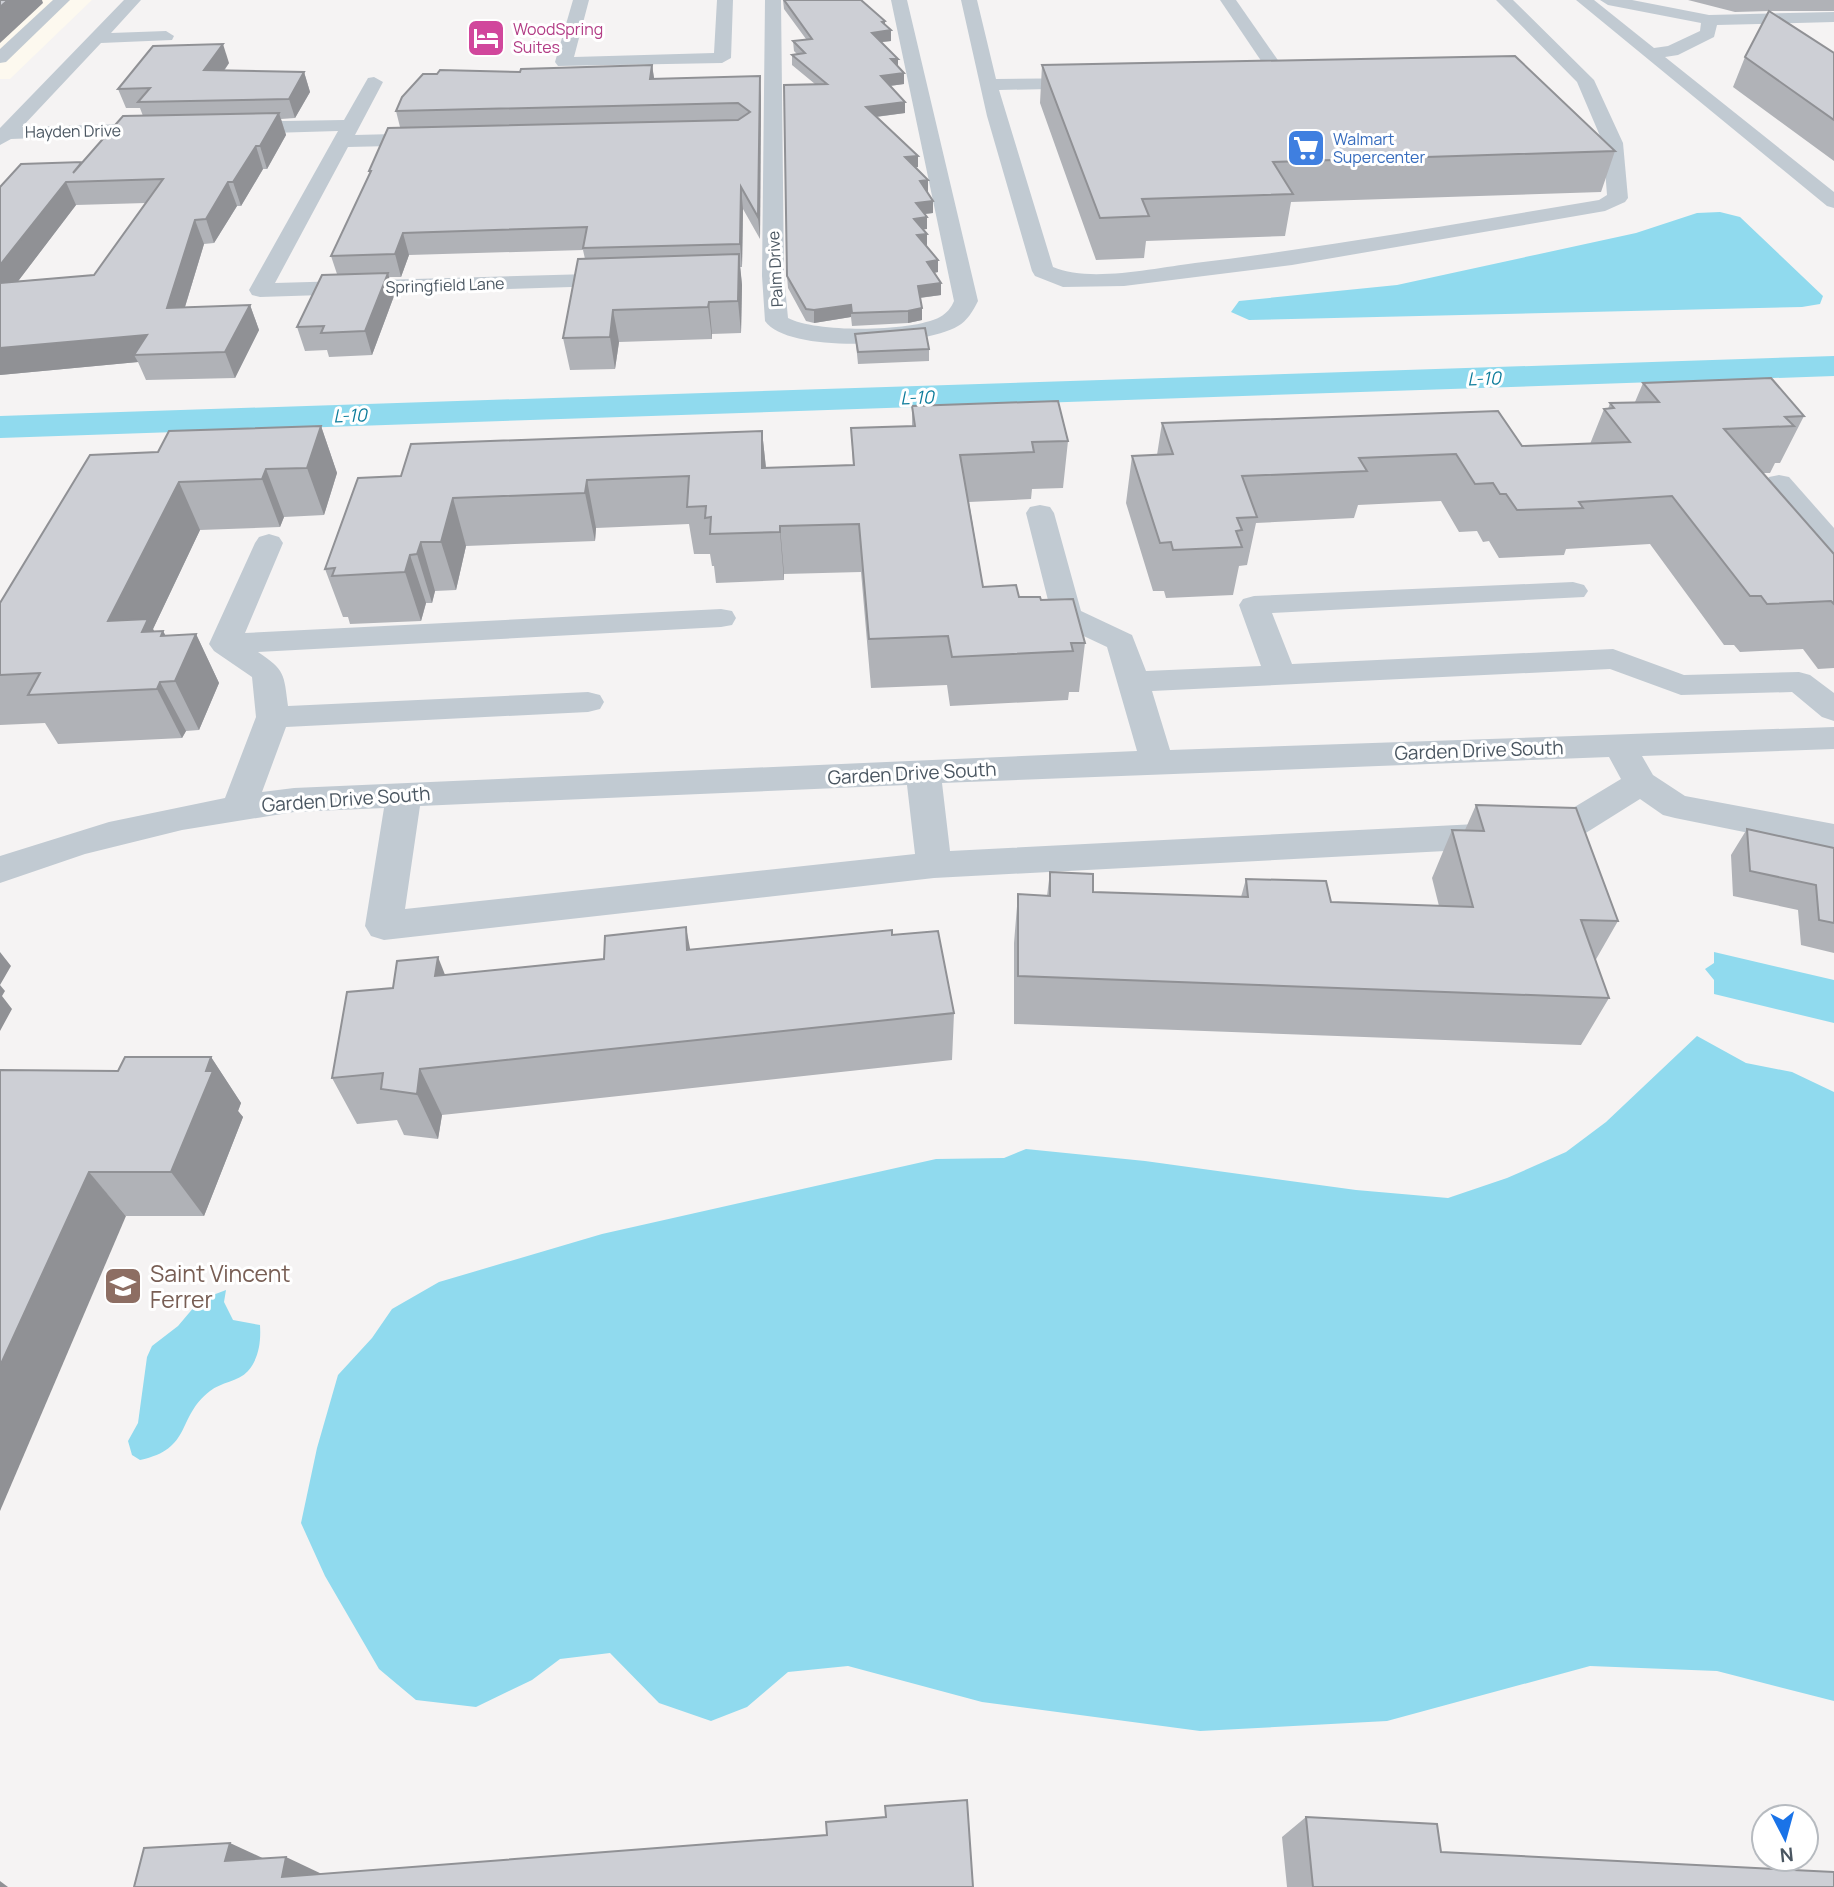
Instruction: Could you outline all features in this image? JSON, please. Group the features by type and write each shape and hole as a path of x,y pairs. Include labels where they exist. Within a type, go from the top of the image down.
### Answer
{"street":[{"path":"0,58 62,0"},
{"path":"3,136 133,0"},
{"path":"581,0 564,62 722,58 725,0"},
{"name":"Palm Drive","path":"774,0 772,223 777,321 795,331 828,335 916,331 944,325 960,314 966,301 899,0"},
{"path":"969,0 989,85 1043,271 1063,280 1124,279 1292,258 1605,205 1618,198 1613,143 1585,80 1503,0"},
{"path":"1228,0 1282,79"},
{"path":"1584,0 1834,202"},
{"path":"1608,0 1709,20 1834,17"},
{"path":"1651,54 1672,51 1708,33 1709,20"},
{"path":"97,38 172,29 156,51"},
{"path":"46,65 72,64"},
{"path":"0,66 22,65"},
{"path":"1554,74 1579,74"},
{"path":"1255,80 1306,79"},
{"name":"Springfield Lane","path":"374,82 260,290 649,279"},
{"path":"989,85 1107,83"},
{"path":"215,128 452,138"},
{"name":"Hayden Drive","path":"3,136 174,129"},
{"path":"1779,482 1834,546"},
{"path":"1040,513 1067,616 1121,642 1157,762"},
{"path":"225,644 269,543"},
{"path":"1280,675 1254,605 1573,591"},
{"path":"225,644 721,618"},
{"path":"225,644 268,673 273,718 239,807"},
{"path":"1133,682 1613,659 1681,685 1799,682 1834,710"},
{"path":"273,718 588,702"},
{"name":"Garden Drive South","path":"0,870 52,850 134,826 294,800 1157,762 1834,738"},
{"path":"1619,745 1640,783 1675,806 1834,837"},
{"path":"923,772 934,865"},
{"path":"404,795 384,926 934,865 1560,832 1640,783"}],"shaded area":[{"path":"0,0 92,0 10,79 0,79"}],"water":[{"path":"1720,212 1740,217 1823,296 1820,304 1802,307 1249,320 1231,312 1239,301 1397,285 1636,233 1697,213"},
{"path":"1714,952 1834,980 1834,1023 1714,994 1714,980 1705,969 1714,963"},
{"path":"1697,1036 1746,1063 1792,1072 1834,1092 1834,1701 1717,1671 1590,1666 1387,1721 1200,1731 982,1702 848,1666 788,1672 747,1707 711,1721 659,1703 610,1653 560,1659 532,1680 476,1707 416,1700 379,1669 325,1576 301,1523 317,1448 338,1375 372,1338 392,1309 439,1282 602,1234 936,1159 1004,1158 1026,1149 1145,1161 1356,1190 1448,1198 1507,1178 1566,1152 1606,1122"},
{"path":"226,1290 224,1302 233,1320 260,1325 260,1344 255,1361 244,1375 214,1388 199,1401 169,1448 140,1460 132,1455 128,1441 138,1423 147,1357 152,1346 178,1326 200,1300"}],"building":[{"path":"784,0 861,0 885,21 882,22 891,30 872,33 898,59 891,59 904,73 881,76 905,102 866,107 918,156 905,157 928,180 920,181 933,201 916,203 927,217 914,219 927,234 917,235 938,260 927,262 941,283 918,286 922,308 852,313 851,305 806,309 787,276 784,85 827,84 792,55 805,53 793,41 812,39"},
{"path":"1769,11 1834,53 1834,120 1745,57"},
{"path":"223,44 204,70 304,72 289,99 138,102 150,88 118,89 153,46"},
{"name":"Walmart Supercenter","path":"1515,56 1615,151 1273,162 1293,194 1142,199 1149,216 1100,218 1042,65"},
{"path":"652,65 650,79 760,76 758,217 741,187 740,244 583,248 587,227 403,233 395,254 331,256 388,128 738,120 750,112 738,103 396,111 402,97 423,74 437,74 440,70 520,72 521,69"},
{"path":"279,113 260,146 256,146 233,182 228,182 206,219 195,220 167,308 250,305 225,352 134,355 147,335 0,348 0,283 94,275 163,179 66,182 0,265 0,187 21,164 82,162 73,173 123,116"},
{"path":"739,254 738,301 709,302 708,307 613,310 610,337 563,338 578,259"},
{"path":"388,273 365,331 321,333 324,326 297,327 322,275"},
{"path":"925,328 929,349 858,352 855,334"},
{"path":"1771,378 1804,416 1785,417 1794,426 1724,429 1834,554 1834,604 1831,601 1767,604 1761,596 1750,596 1672,496 1579,502 1583,508 1517,510 1506,494 1500,494 1493,483 1475,484 1456,454 1359,458 1367,471 1242,476 1257,517 1237,518 1242,530 1236,531 1242,547 1173,550 1171,542 1160,543 1132,456 1173,454 1162,423 1498,411 1522,446 1630,442 1604,409 1614,408 1610,403 1659,402 1643,383"},
{"path":"1058,401 1068,441 1032,442 1034,452 960,455 983,587 1016,585 1019,597 1040,597 1041,600 1073,599 1085,643 1071,643 1073,651 952,657 948,636 869,639 859,524 780,526 780,532 710,534 711,517 705,518 706,506 687,507 689,476 587,480 585,493 453,498 441,542 421,542 417,554 410,555 405,572 332,576 335,568 325,569 358,478 401,476 411,444 762,431 762,468 854,465 851,428 915,426 912,406"},
{"path":"321,426 307,468 266,469 262,479 179,482 108,621 148,619 142,632 163,631 161,636 196,634 175,681 160,682 157,689 28,695 40,673 0,675 0,603 90,455 158,452 169,431"},
{"path":"1476,805 1576,808 1618,921 1581,920 1609,998 1018,976 1018,894 1050,896 1050,872 1093,874 1093,892 1248,897 1246,879 1326,881 1331,902 1473,907 1452,830 1484,831"},
{"path":"1747,829 1834,848 1834,923 1819,920 1816,885 1750,871"},
{"path":"686,927 687,950 892,930 892,935 938,931 954,1013 420,1069 417,1094 381,1089 383,1073 332,1078 347,992 393,988 397,961 438,957 435,976 604,959 605,936"},
{"path":"125,1057 211,1057 206,1071 213,1071 171,1172 89,1172 0,1366 0,1070 118,1071"},
{"path":"967,1800 973,1887 134,1887 144,1848 230,1843 225,1861 286,1857 282,1877 827,1835 826,1822 886,1817 885,1806"},
{"path":"1306,1817 1437,1824 1441,1852 1750,1868 1750,1873 1834,1872 1834,1887 1313,1887"}],"waterway":[{"name":"L-10","path":"0,427 1834,366"}],"place":[{"name":"WoodSpring Suites","path":"486,38"},
{"name":"Walmart Supercenter","path":"1306,148"},
{"name":"Saint Vincent Ferrer","path":"123,1286"}]}
